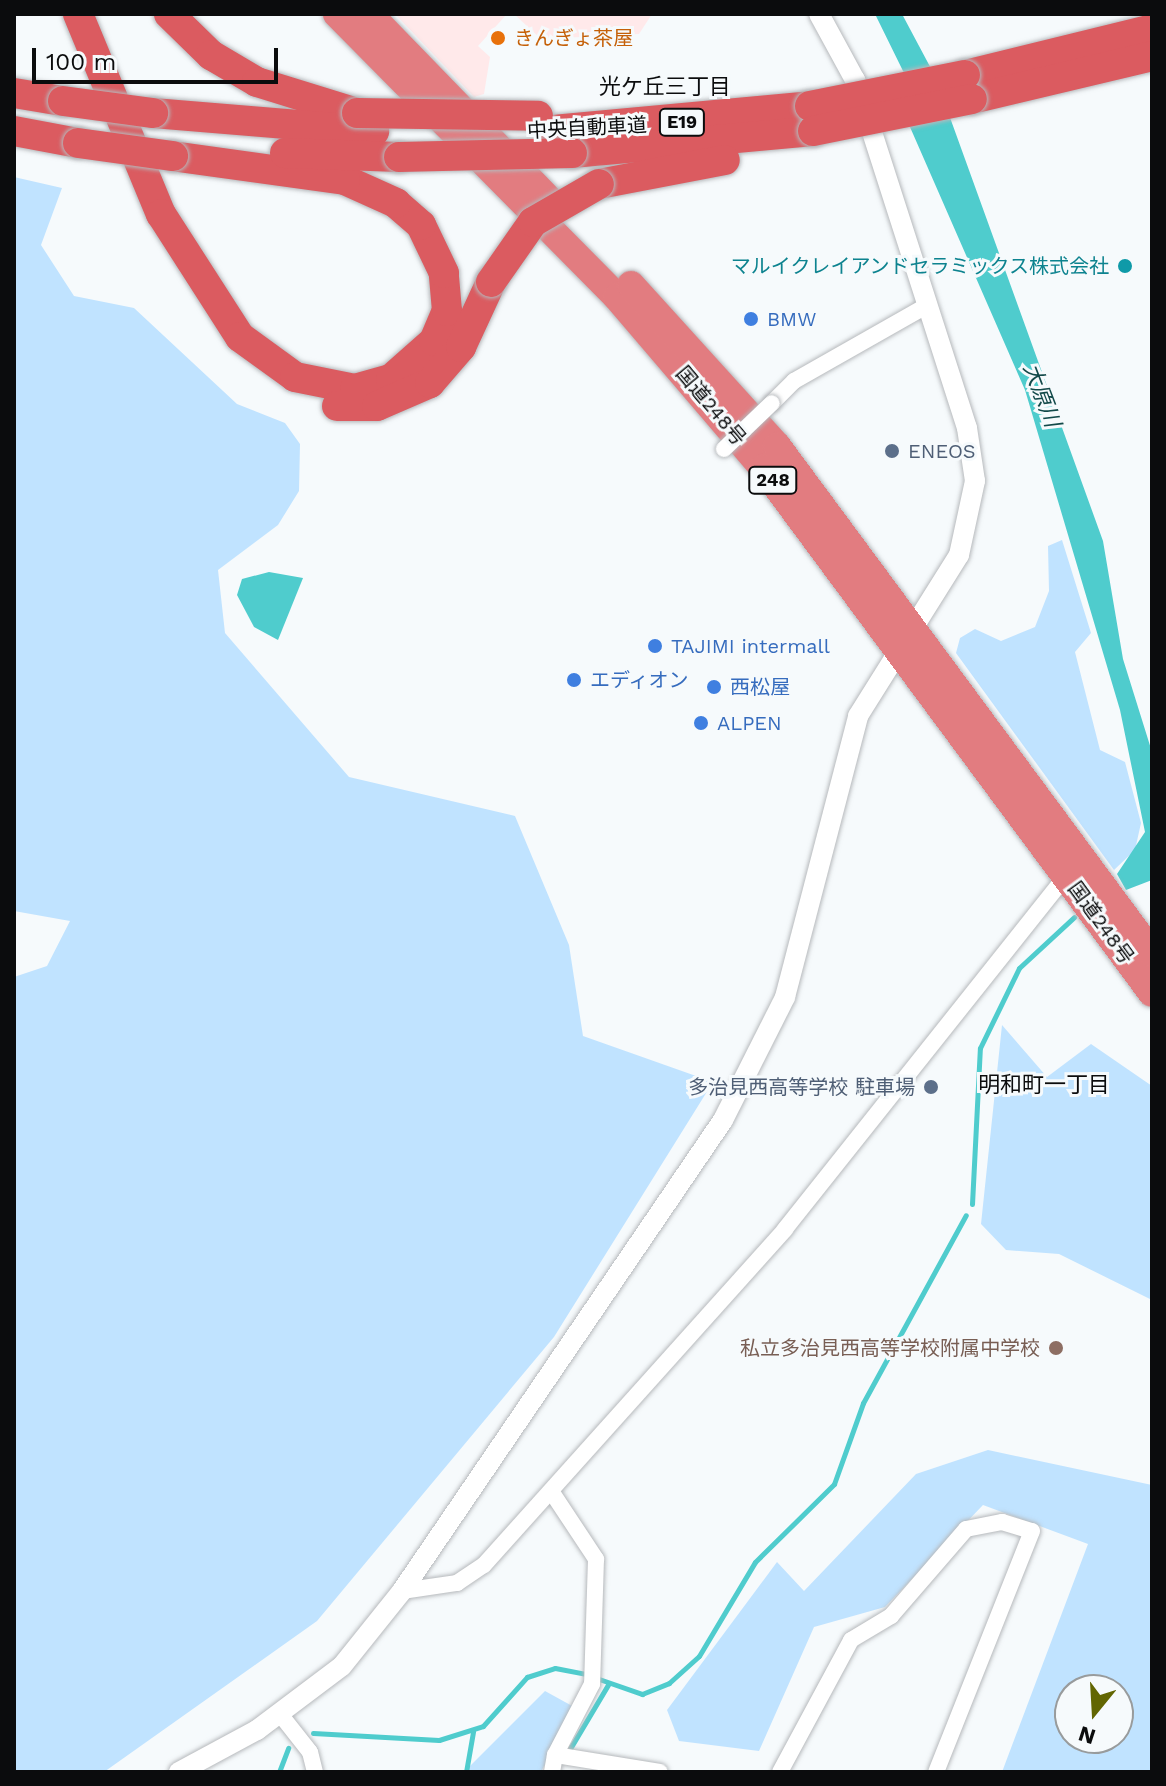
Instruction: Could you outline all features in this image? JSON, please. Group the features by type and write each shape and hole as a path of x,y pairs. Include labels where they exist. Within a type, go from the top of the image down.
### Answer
{"highway":[{"path":"60,14 158,242 214,330 267,379 344,408 410,395 461,347 491,282 533,222 599,184 813,127 1090,62 1152,56"},
{"path":"14,131 71,124 164,136 345,180 396,203 421,225 449,290 443,324 423,356 383,382 334,389 284,372 240,337 161,214 78,14"},
{"path":"169,14 211,55 257,82 366,122"},
{"name":"国道248号","path":"337,14 627,309 908,637 1067,875 1152,993"},
{"name":"国道248号","path":"369,14 700,358 908,637 1152,953"},
{"path":"1090,62 1152,29"},
{"name":"中央自動車道","path":"14,93 71,124"},
{"name":"E19","path":"366,122 546,123 688,108 721,120 813,127"},
{"name":"中央自動車道","path":"14,117 164,136 399,157 572,153 813,127"},
{"name":"中央自動車道","path":"164,136 366,122"}],"street":[{"path":"179,1772 280,1714 342,1666 402,1591 723,1120 770,1035 858,716 959,555 975,481 928,305 855,80 819,14"},
{"path":"724,449 794,381 928,305"},
{"path":"402,1591 457,1583 484,1565 785,1229 1067,875"},
{"path":"551,1491 596,1559 592,1684 554,1764 660,1772"},
{"path":"780,1772 851,1640 891,1616 966,1529 1002,1522 1032,1531 936,1772"},
{"path":"280,1714 310,1752 315,1772"}],"shaded area":[{"path":"395,14 507,14 478,46 490,57 484,94 474,97"},
{"path":"514,14 652,14 639,34 541,39"},
{"path":"14,177 62,188 41,245 74,296 134,308 237,404 285,423 300,444 299,491 278,525 218,570 225,633 349,777 515,816 569,945 583,1036 713,1082 554,1337 317,1621 104,1772 14,1772 14,977 47,966 70,921 14,911"},
{"path":"1062,540 1091,633 1075,652 1100,750 1125,762 1141,823 1135,850 1114,870 956,653 960,638 975,629 1001,641 1035,627 1049,591 1048,546"},
{"path":"1002,1025 1047,1077 1091,1044 1152,1086 1152,1300 1059,1254 1006,1250 981,1224"},
{"path":"988,1450 1152,1485 1152,1772 1002,1772 1088,1544 983,1505 885,1607 814,1627 759,1751 679,1741 667,1710 777,1562 804,1591 916,1474"},
{"path":"545,1691 574,1707 541,1772 464,1772"}],"water":[{"name":"大原川","path":"875,14 902,14 935,76 1103,541 1123,659 1152,752 1152,880 1126,890 1117,874 1145,832 1120,710 1025,390 903,111 904,73"},
{"path":"269,572 303,578 278,640 254,627 237,595 242,579"}],"waterway":[{"path":"972,1204 980,1048 1019,968 1074,917"},
{"path":"599,1679 642,1694 669,1683 699,1656 755,1562 834,1484 863,1403 966,1215"},
{"path":"313,1733 439,1740 483,1726 527,1677 555,1668 585,1674"},
{"path":"571,1747 609,1683"},
{"path":"466,1772 473,1732"},
{"path":"279,1772 288,1748"}],"place":[{"name":"きんぎょ茶屋","path":"498,38"},
{"name":"マルイクレイアンドセラミックス株式会社","path":"1125,266"},
{"name":"BMW","path":"751,319"},
{"name":"ENEOS","path":"892,451"},
{"name":"TAJIMI intermall","path":"655,646"},
{"name":"エディオン","path":"574,680"},
{"name":"西松屋","path":"714,687"},
{"name":"ALPEN","path":"701,723"},
{"name":"多治見西高等学校 駐車場","path":"931,1087"},
{"name":"私立多治見西高等学校附属中学校","path":"1056,1348"}],"district":[{"name":"光ケ丘三丁目","path":"665,87"},
{"name":"明和町一丁目","path":"1044,1085"}]}
